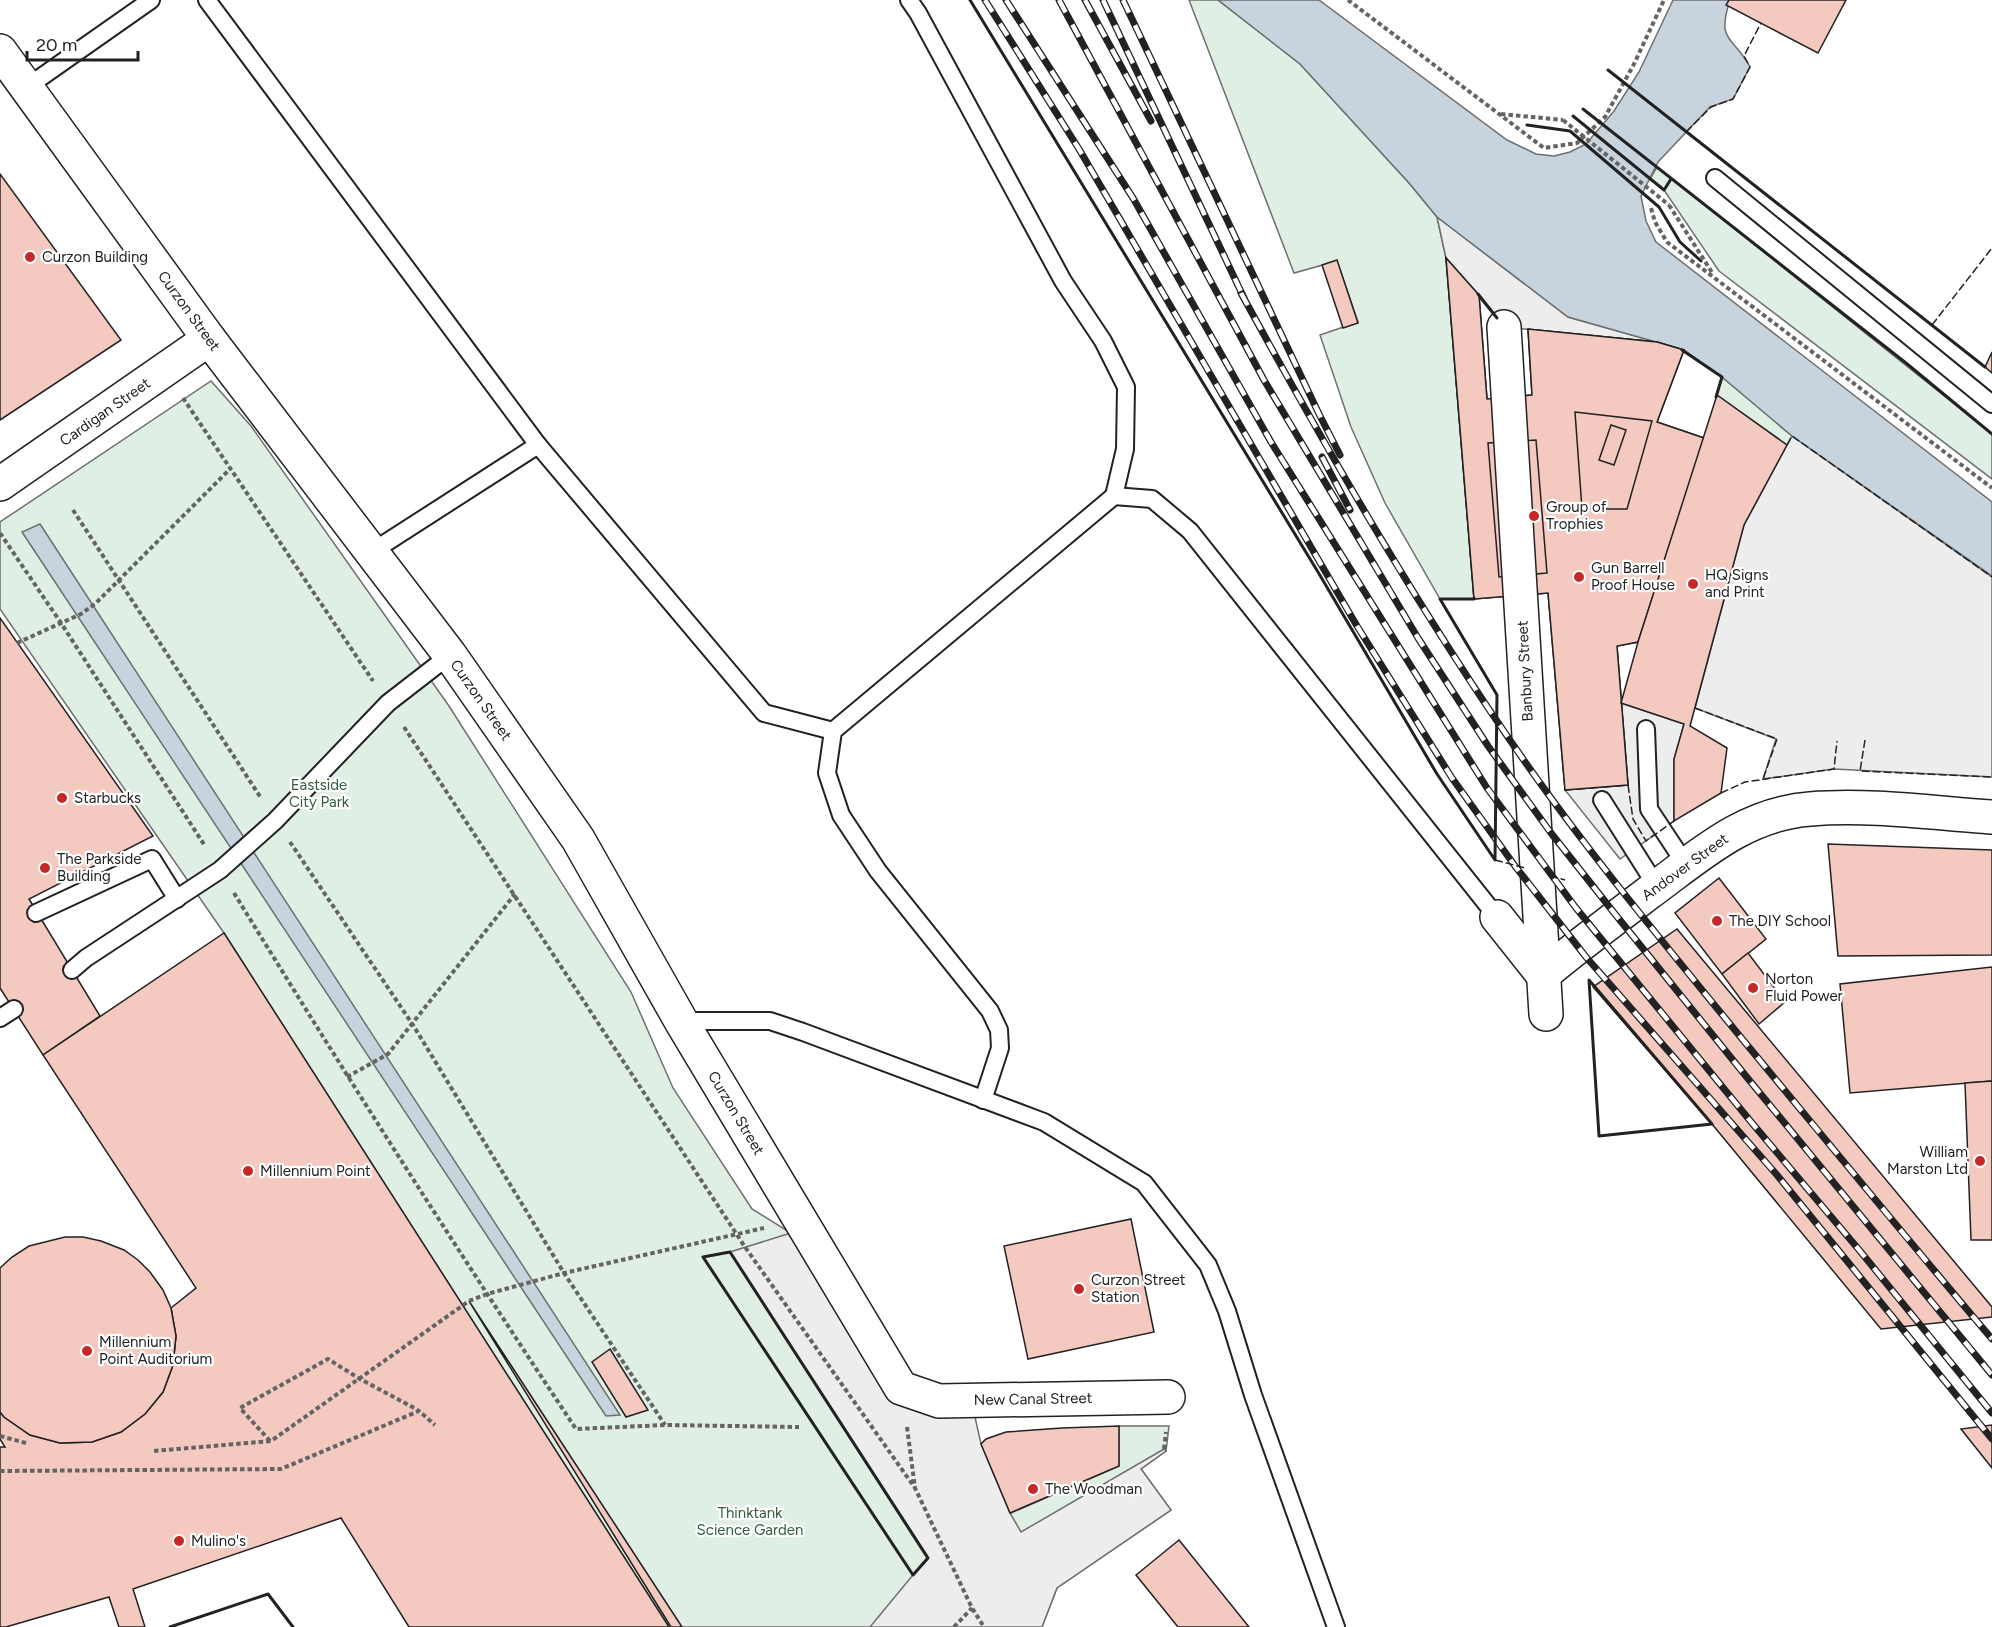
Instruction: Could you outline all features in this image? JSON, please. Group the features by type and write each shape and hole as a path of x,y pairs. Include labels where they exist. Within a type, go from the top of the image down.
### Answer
{"street":[{"name":"Curzon Street","path":"0,51 209,339 450,655 578,839 681,1021 901,1388"},
{"name":"Banbury Street","path":"1504,327 1546,1014"},
{"name":"Cardigan Street","path":"0,484 209,339"},
{"name":"Andover Street","path":"1543,975 1726,835 1755,823 1808,809 1852,808 1992,817"},
{"path":"1497,917 1543,975"},
{"name":"New Canal Street","path":"901,1388 939,1401 1168,1397"}],"lane":[{"path":"27,87 151,0"},
{"path":"207,0 538,445 764,713 833,731"},
{"path":"909,0 1063,281 1103,341 1126,387 1125,449 1114,496 833,731 827,773 841,815 878,871 990,1011 999,1030 1000,1048 983,1100"},
{"path":"1715,178 1992,404"},
{"path":"370,553 538,445"},
{"path":"1114,496 1152,499 1190,531 1497,917"},
{"path":"72,970 86,958 220,870 276,821 388,704 450,655"},
{"path":"1646,729 1649,809 1686,865"},
{"path":"1602,801 1657,887"},
{"path":"36,913 152,859 177,899"},
{"path":"681,1021 770,1022 884,1061 1044,1122 1144,1183 1208,1265 1227,1311 1253,1395 1336,1627"}],"path":[{"path":"1348,0 1544,148 1576,143 1605,117 1634,64 1664,0"},
{"path":"1500,114 1563,120 1670,205 1715,278"},
{"path":"1651,208 1667,242 1992,488"},
{"path":"164,370 515,894 738,1234 915,1488 972,1608 984,1627"},
{"path":"17,643 81,614 96,603 230,469"},
{"path":"73,510 412,1024 564,1273 665,1425"},
{"path":"0,533 61,623 220,870 347,1077 576,1429 665,1425 799,1426"},
{"path":"347,1077 388,1054 515,894"},
{"path":"154,1451 271,1441 470,1301 487,1294 564,1273 800,1219"},
{"path":"271,1441 240,1408 328,1359 360,1379 419,1410 435,1425"},
{"path":"901,1388 915,1488"},
{"path":"0,1471 281,1469 419,1410"},
{"path":"0,1437 26,1443"},
{"path":"954,1627 972,1608"}],"green space":[{"path":"1189,0 1218,0 1300,64 1409,183 1437,217 1446,258 1474,599 1440,599 1385,503 1351,427 1320,335 1358,322 1337,261 1294,273"},
{"path":"1657,167 1992,434 1992,479 1719,271 1664,190 1650,179"},
{"path":"1722,377 1792,436 1787,445 1717,395"},
{"name":"Eastside City Park","path":"211,381 251,426 449,706 631,992 673,1088 752,1209 791,1233 897,1402 981,1444 1011,1513 1119,1466 1119,1426 1169,1426 1166,1451 1141,1469 1171,1510 1057,1588 1042,1627 682,1627 487,1329 671,1627 669,1627 224,933 0,609 0,522"}],"shaded area":[{"path":"1218,0 1319,0 1507,140 1536,154 1554,156 1570,152 1586,144 1614,111 1639,72 1673,0 1730,0 1726,14 1726,32 1750,67 1733,99 1710,107 1658,162 1641,196 1646,221 1656,242 1992,502 1992,576 1792,436 1722,377 1684,350 1568,317 1437,217 1409,183 1300,64"},
{"path":"1437,217 1568,317 1657,342 1504,327 1446,258"},
{"path":"1792,436 1992,577 1992,777 1834,769 1763,779 1776,739 1695,708 1744,525"},
{"path":"40,524 620,1415 606,1416 22,532"},
{"path":"1621,703 1684,724 1674,759 1674,821 1620,859 1565,790 1628,785"},
{"path":"791,1233 901,1388 971,1399 981,1444 1010,1513 1021,1532 1164,1449 1166,1451 1141,1469 1171,1510 1057,1588 1042,1627 870,1627 927,1558 730,1252"}],"building":[{"path":"1729,0 1846,0 1818,53 1726,5"},
{"name":"Curzon Building","path":"0,174 121,340 0,420"},
{"name":"Gun Barrell Proof House","path":"1446,258 1479,295 1487,399 1532,395 1528,329 1657,342 1684,350 1657,422 1704,438 1638,642 1617,646 1628,785 1565,790 1548,593 1474,599","holes":["1575,412 1652,421 1627,509 1582,509","1536,440 1547,573 1499,577 1488,443"]},
{"name":"Gun Barrell Proof House","path":"1446,258 1479,295 1487,399 1532,395 1528,329 1657,342 1684,350 1657,422 1704,438 1638,642 1617,646 1628,785 1565,790 1548,593 1474,599"},
{"path":"1337,260 1358,323 1343,328 1322,265"},
{"path":"1992,352 1992,373 1985,367"},
{"name":"HQ Signs and Print","path":"1717,395 1787,445 1744,525 1690,726 1727,748 1721,793 1674,821 1674,759 1684,724 1621,703 1638,642"},
{"path":"1575,412 1652,421 1627,509 1582,509"},
{"path":"1611,425 1626,430 1614,465 1599,460"},
{"path":"1536,440 1547,573 1499,577 1488,443"},
{"name":"The Parkside Building","path":"0,618 153,836 29,899 100,1016 43,1055 0,988"},
{"path":"1828,844 1992,850 1992,955 1838,956"},
{"name":"The DIY School","path":"1719,878 1766,939 1722,974 1675,913"},
{"path":"1677,929 1992,1307 1992,1317 1881,1329 1712,1124 1593,987"},
{"name":"Millennium Point","path":"224,933 669,1627 409,1627 341,1518 133,1589 145,1627 119,1627 109,1597 0,1627 0,1447 5,1447 0,1439 0,1412 30,1435 60,1443 92,1442 121,1432 145,1414 163,1392 173,1365 176,1336 171,1308 196,1288 43,1055"},
{"name":"Norton Fluid Power","path":"1748,953 1785,1002 1759,1024 1722,974"},
{"path":"1992,967 1992,1081 1850,1093 1840,984"},
{"name":"William Marston Ltd","path":"1992,1081 1992,1240 1971,1240 1965,1083"},
{"name":"Curzon Street Station","path":"1131,1219 1154,1332 1028,1359 1004,1246"},
{"name":"Millennium Point Auditorium","path":"65,1237 83,1237 101,1241 124,1250 138,1260 163,1290 171,1308 176,1336 173,1365 163,1392 145,1414 121,1432 92,1442 60,1443 30,1435 0,1412 0,1268 29,1246"},
{"path":"469,1301 516,1373 682,1627 671,1627"},
{"path":"610,1349 648,1410 626,1417 592,1362"},
{"path":"1992,1425 1992,1468 1961,1429"},
{"name":"The Woodman","path":"1119,1426 1119,1466 1010,1513 981,1444 986,1439 1006,1432"},
{"path":"1179,1540 1249,1627 1178,1627 1136,1575"}],"railway":[{"path":"985,0 1079,149 1357,626 1452,778 1515,866 1586,957 1777,1175 1992,1439"},
{"path":"1006,0 1133,198 1271,442 1487,788 1576,908 1992,1413"},
{"path":"1059,0 1264,380 1418,638 1488,746 1551,833 1615,914 1992,1375"},
{"path":"1085,0 1151,121"},
{"path":"1103,0 1244,298"},
{"path":"1123,0 1340,455"},
{"path":"1241,293 1307,412 1411,588 1523,759 1603,866 1687,971 1992,1339"},
{"path":"1322,457 1350,510"}],"fence":[{"path":"1686,132 1711,107 1733,99 1750,67 1744,56 1761,23"},
{"path":"1932,325 1992,248"},
{"path":"1787,445 1792,436 1992,577"},
{"path":"1695,708 1777,739 1763,779"},
{"path":"1865,740 1860,771 1992,777"},
{"path":"1721,793 1745,782 1834,769 1837,741"},
{"path":"1628,785 1633,819 1646,841 1674,821"},
{"path":"1495,860 1525,868"},
{"path":"1550,876 1565,880"}],"wall":[{"path":"970,0 1318,572 1437,774 1495,860 1497,695 1440,599 1474,598"},
{"path":"1608,70 1985,367"},
{"path":"1583,109 1906,363 1992,434"},
{"path":"1573,116 1664,190 1671,179"},
{"path":"1527,125 1570,131 1659,207 1680,242 1701,261"},
{"path":"1478,294 1497,318"},
{"path":"1682,350 1722,377 1716,397"},
{"path":"1589,980 1712,1124 1599,1136 1589,980"},
{"path":"730,1252 928,1558 913,1575 703,1257 730,1252"},
{"path":"170,1627 268,1594 293,1627"}],"place":[{"name":"Curzon Building","path":"30,257"},
{"name":"Group of Trophies","path":"1534,516"},
{"name":"Gun Barrell Proof House","path":"1579,577"},
{"name":"HQ Signs and Print","path":"1693,584"},
{"name":"Starbucks","path":"62,798"},
{"name":"The Parkside Building","path":"45,868"},
{"name":"The DIY School","path":"1717,921"},
{"name":"Norton Fluid Power","path":"1753,988"},
{"name":"William Marston Ltd","path":"1980,1161"},
{"name":"Millennium Point","path":"248,1171"},
{"name":"Curzon Street Station","path":"1079,1289"},
{"name":"Millennium Point Auditorium","path":"87,1351"},
{"name":"The Woodman","path":"1033,1489"},
{"name":"Mulino's","path":"179,1541"}],"park label":[{"name":"Thinktank Science Garden","path":"750,1522"}]}
